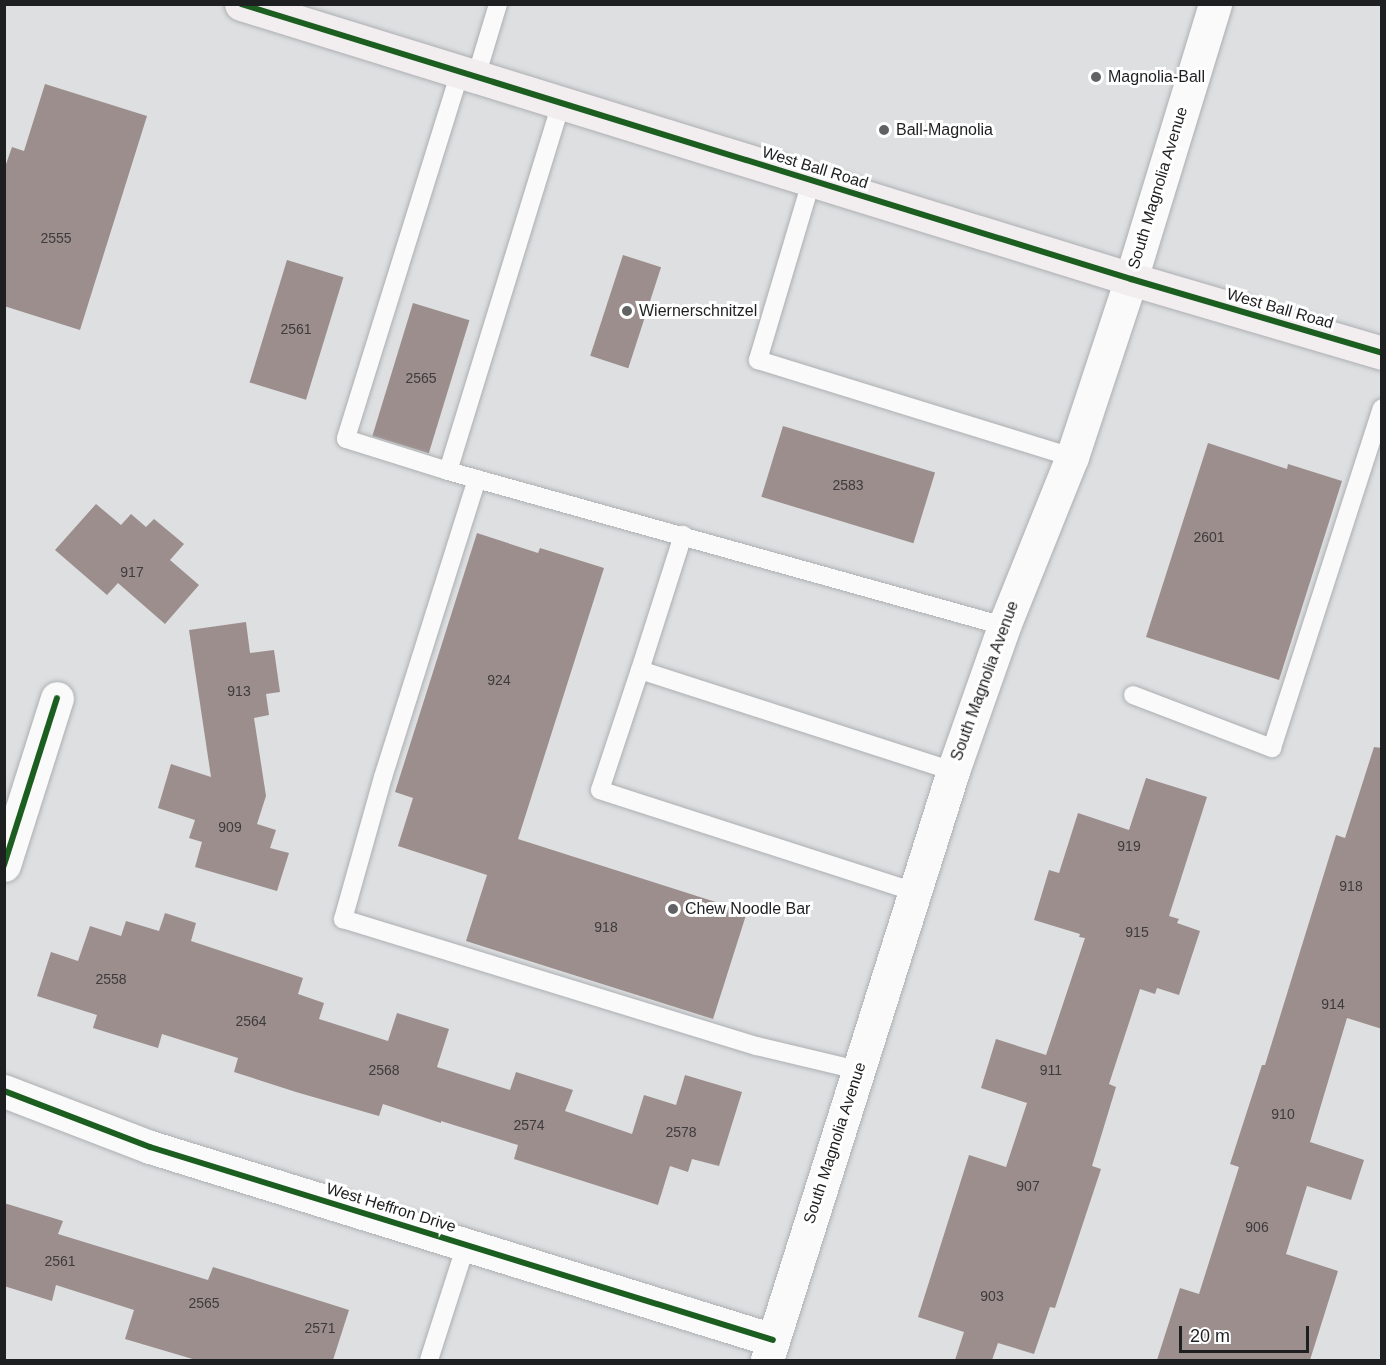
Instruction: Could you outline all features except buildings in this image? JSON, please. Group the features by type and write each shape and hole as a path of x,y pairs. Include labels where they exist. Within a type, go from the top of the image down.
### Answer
{"main road":[{"name":"West Ball Road","path":"241,4 812,182 1382,353"},
{"name":"South Magnolia Avenue","path":"770,1350 953,771 1004,626 1072,457 1131,279 1215,4"},
{"path":"4,865 57,698"},
{"name":"West Heffron Drive","path":"4,1091 150,1147 466,1245 770,1350"}],"lane":[{"path":"498,4 468,74 346,439 448,471 1004,626"},
{"path":"448,471 561,103"},
{"path":"812,182 759,360 1072,457"},
{"path":"1133,695 1272,748 1382,408"},
{"path":"477,479 383,777 343,919 757,1046 858,1070"},
{"path":"683,535 600,790 915,892"},
{"path":"640,670 953,771"},
{"path":"429,1360 466,1245"}],"cycle path":[{"path":"241,4 1131,279 1382,353"},
{"path":"4,865 57,698"},
{"path":"4,1091 150,1147 773,1340"}],"place":[{"name":"Magnolia-Ball","path":"1096,77"},
{"name":"Ball-Magnolia","path":"884,130"},
{"name":"Wiernerschnitzel","path":"627,311"},
{"name":"Chew Noodle Bar","path":"673,909"}]}
